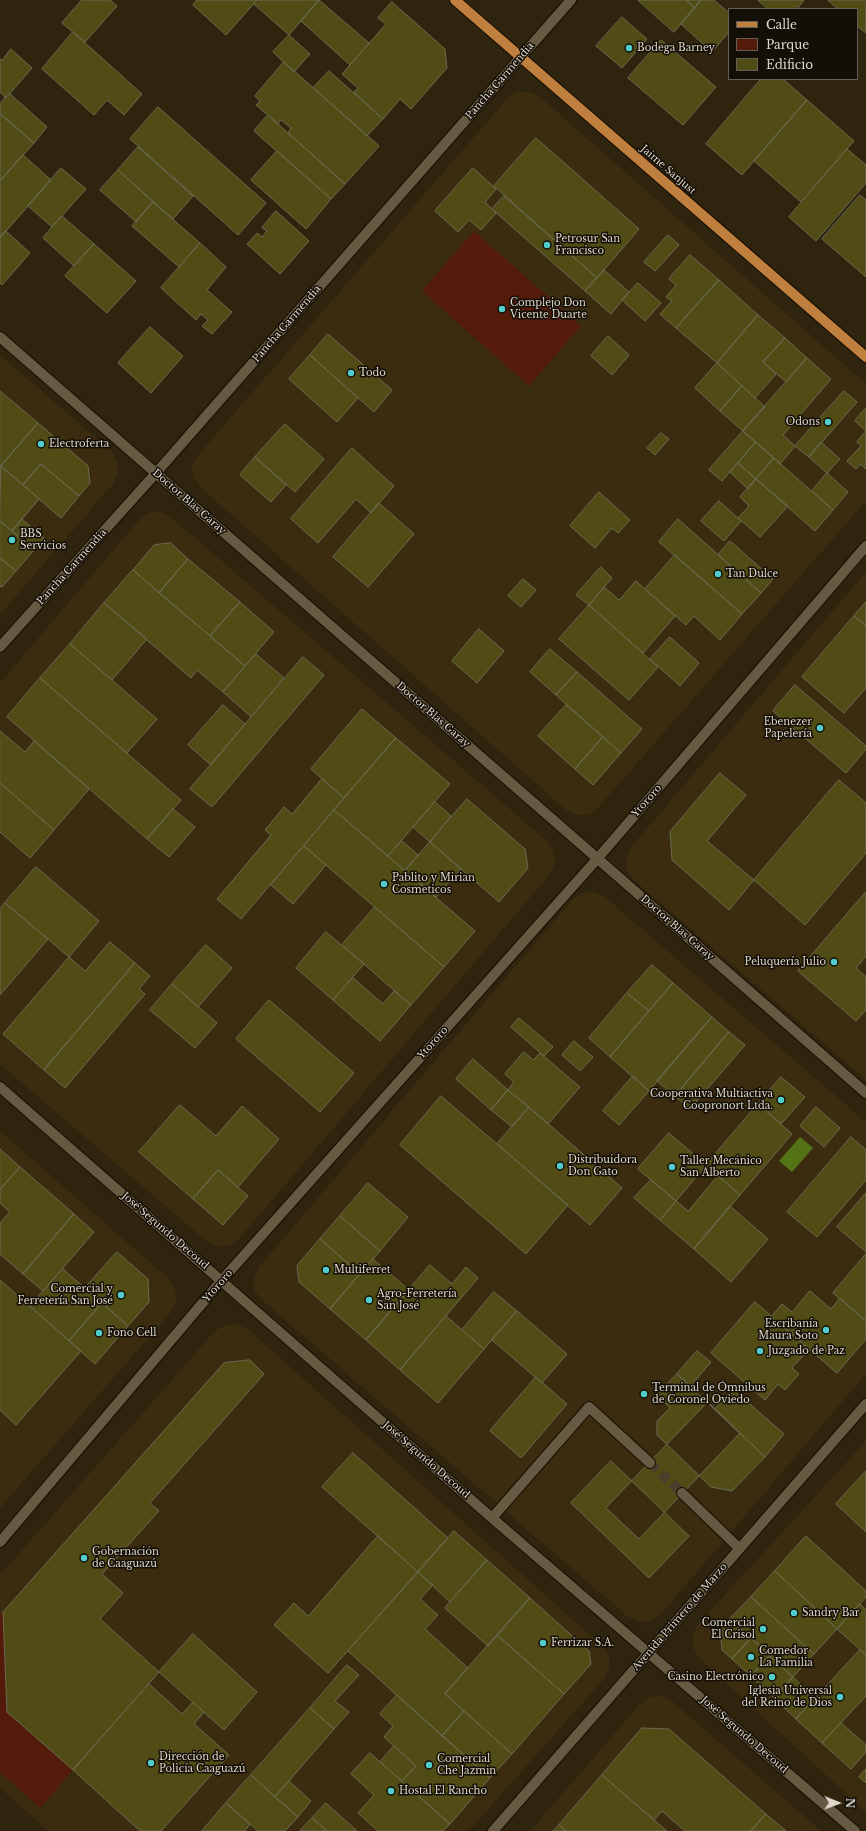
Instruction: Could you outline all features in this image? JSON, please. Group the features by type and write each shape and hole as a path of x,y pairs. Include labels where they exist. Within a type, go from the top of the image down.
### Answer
{"main road":[{"name":"Jaime Sanjust","path":"454,0 866,357"}],"street":[{"name":"Pancha Garmendia","path":"0,647 156,473 571,0"},
{"name":"Doctor Blas Garay","path":"0,337 866,1093"},
{"name":"Ytororo","path":"0,1542 222,1280 598,858 866,546"},
{"name":"José Segundo Decoud","path":"0,1087 492,1518 855,1831"},
{"name":"Avenida Primero de Marzo","path":"493,1831 866,1404"},
{"path":"492,1518 588,1407 650,1463"},
{"path":"682,1493 739,1548"}],"shaded area":[{"path":"517,92 529,92 540,97 866,384 866,501 598,808 589,815 577,815 566,810 200,487 193,477 192,465 198,455 507,99"},
{"path":"0,355 111,451 117,461 118,473 113,484 0,615"},
{"path":"161,512 172,518 547,841 554,851 555,863 550,874 239,1239 229,1246 217,1246 206,1241 0,1064 0,683 139,520 149,513"},
{"path":"866,572 866,1080 634,880 627,870 627,857 631,847"},
{"path":"594,892 605,897 866,1122 866,1374 661,1614 652,1621 639,1621 628,1617 262,1300 254,1290 254,1278 259,1267 572,900 582,893"},
{"path":"0,1131 169,1279 175,1289 176,1301 171,1312 0,1508"},
{"path":"800,1137 813,1148 792,1172 779,1161"},
{"path":"237,1324 248,1329 602,1646 609,1656 609,1668 604,1679 469,1831 48,1831 0,1788 0,1575 215,1331 225,1325"},
{"path":"866,1441 866,1812 699,1658 693,1647 692,1636 698,1624"},
{"path":"662,1696 672,1701 821,1831 530,1831 640,1704 650,1697"}],"green space":[{"name":"Complejo Don Vicente Duarte","path":"474,231 581,326 529,386 422,291"},
{"path":"3,1612 7,1712 73,1770 40,1808 0,1772 0,1615"}],"building":[{"path":"82,0 110,0 117,6 85,42 62,23"},
{"path":"197,0 257,0 226,35 193,5"},
{"path":"257,0 319,0 289,35 254,4"},
{"path":"319,0 369,43 350,65 301,21"},
{"path":"638,0 686,0 695,8 674,32"},
{"path":"686,0 701,0 695,8"},
{"path":"701,0 714,0 728,12 728,33 712,52 681,24"},
{"path":"758,0 804,0 798,8 767,8"},
{"path":"828,0 864,0 866,2 866,33 858,27 858,8 837,8"},
{"path":"392,2 445,49 447,68 411,109 400,99 383,119 354,92 358,88 342,74 386,24 378,18"},
{"path":"622,17 647,39 622,68 596,46"},
{"path":"73,32 142,94 124,115 107,100 94,115 42,69"},
{"path":"289,35 310,54 294,72 273,52"},
{"path":"661,40 716,87 683,125 628,78"},
{"path":"11,49 32,68 6,98 0,92 0,59 2,60"},
{"path":"284,62 379,146 345,184 288,133 291,128 281,120 278,124 256,105 260,101 255,96"},
{"path":"329,71 383,119 367,136 313,88"},
{"path":"760,80 784,80 807,100 742,175 706,144"},
{"path":"9,93 47,127 34,143 0,113 0,104"},
{"path":"807,100 854,141 801,202 754,161"},
{"path":"158,107 266,203 238,235 130,139"},
{"path":"1,115 34,143 0,181 0,117"},
{"path":"268,115 345,184 331,199 254,131"},
{"name":"Petrosur San Francisco","path":"536,138 639,229 597,278 494,186"},
{"path":"138,147 193,196 173,219 118,170"},
{"path":"847,149 866,165 866,183 816,241 789,217"},
{"path":"277,151 331,199 306,229 251,180"},
{"path":"23,155 51,180 0,238 0,181"},
{"path":"61,168 86,189 52,227 28,206"},
{"path":"473,168 496,189 485,202 496,213 481,230 469,220 458,232 435,211"},
{"path":"118,170 153,202 136,222 100,190"},
{"path":"860,195 866,200 866,277 822,239"},
{"name":"Petrosur San Francisco","path":"504,196 597,278 585,291 492,209"},
{"path":"153,202 200,243 179,267 132,226"},
{"path":"276,211 309,241 280,274 247,244 257,233 262,237 267,231 262,228"},
{"path":"62,216 94,244 74,266 43,238"},
{"path":"6,231 30,253 2,285 0,283 0,238"},
{"path":"668,235 679,245 655,271 644,262"},
{"path":"200,243 226,267 207,290 232,312 212,334 202,326 208,320 201,314 196,320 161,288"},
{"path":"94,244 136,281 107,313 65,276"},
{"path":"690,255 719,280 676,328 660,314 672,301 666,297 676,285 669,279"},
{"path":"604,270 629,292 611,314 585,291"},
{"path":"719,280 758,315 717,363 676,328"},
{"path":"638,283 661,303 645,321 622,300"},
{"path":"758,315 785,338 763,362 776,374 755,398 717,363"},
{"path":"150,327 183,356 151,393 118,363"},
{"name":"Todo","path":"328,334 392,390 374,412 310,355"},
{"path":"608,336 629,355 612,375 591,356"},
{"path":"785,338 807,358 786,382 763,362"},
{"path":"310,355 358,398 337,422 289,379"},
{"path":"807,358 831,379 783,435 795,446 780,464 743,431"},
{"path":"717,363 742,386 720,411 695,388"},
{"path":"742,386 765,407 743,431 720,411"},
{"path":"0,391 38,423 1,466 0,465"},
{"name":"Odons","path":"844,391 857,402 809,457 795,446"},
{"path":"865,409 866,410 866,431 855,421"},
{"name":"Electroferta","path":"38,423 88,466 90,483 79,496 41,464 23,485 1,466"},
{"path":"285,424 324,459 295,492 255,457"},
{"path":"743,431 756,442 722,481 709,470"},
{"path":"866,431 866,469 860,464 856,469 847,461 861,446 857,442"},
{"path":"661,433 669,439 655,455 647,448"},
{"path":"756,442 774,458 756,479 738,463"},
{"path":"821,442 840,459 827,473 809,457"},
{"path":"352,448 394,486 371,513 356,499 318,543 291,519"},
{"path":"255,457 286,485 271,502 240,475"},
{"path":"774,458 833,510 815,531 756,479"},
{"path":"738,463 756,479 748,489 730,472"},
{"path":"41,464 79,496 61,518 23,485"},
{"path":"1,466 39,499 12,531 0,521"},
{"path":"827,473 848,492 833,510 812,491"},
{"path":"756,479 788,506 760,537 738,518 749,506 740,497"},
{"path":"599,492 630,520 618,533 612,528 595,548 570,526"},
{"path":"719,501 741,521 724,541 701,521"},
{"path":"379,503 414,534 368,587 333,557"},
{"path":"22,519 44,538 34,550 12,531"},
{"name":"Tan Dulce","path":"678,519 761,593 742,614 659,542"},
{"name":"BBS Servicios","path":"0,521 34,550 16,571 0,558"},
{"path":"730,541 773,579 761,593 718,555"},
{"path":"171,543 188,559 159,593 133,570 154,545"},
{"path":"675,555 742,614 720,640 694,616 686,625 645,589"},
{"path":"0,558 16,571 2,587 0,586"},
{"path":"188,559 240,602 210,636 159,593"},
{"path":"601,567 612,578 589,605 576,595"},
{"path":"133,570 245,666 223,692 197,670 191,678 104,603"},
{"path":"523,579 536,590 521,607 508,596"},
{"path":"636,581 675,616 643,653 589,605 604,587 619,600"},
{"path":"240,602 274,632 245,666 210,636"},
{"path":"866,602 866,626 854,616"},
{"path":"104,603 147,639 112,680 70,644"},
{"path":"589,605 658,667 629,700 559,639"},
{"path":"854,616 866,626 866,688 844,713 802,677"},
{"path":"479,629 504,651 477,683 452,661"},
{"path":"670,637 699,663 680,686 650,659"},
{"path":"70,644 157,719 127,753 40,678"},
{"path":"550,649 577,672 556,695 530,672"},
{"path":"256,654 284,678 251,717 223,692"},
{"path":"303,657 324,675 212,807 190,789"},
{"path":"577,672 642,729 621,753 556,695"},
{"path":"40,678 181,800 147,839 7,717"},
{"name":"Ebenezer Papelería","path":"795,685 866,746 866,749 846,773 773,711"},
{"path":"223,705 245,724 211,765 188,745"},
{"path":"566,705 603,737 575,769 538,736"},
{"path":"362,709 396,738 344,798 311,769"},
{"path":"0,731 25,752 34,741 89,789 54,830 0,783"},
{"path":"603,737 621,753 593,785 575,769"},
{"path":"396,738 450,784 388,856 334,810"},
{"path":"720,773 746,795 707,841 754,880 729,910 672,860 670,832"},
{"path":"322,779 344,798 241,919 217,899 271,835 265,830 284,807 292,814"},
{"path":"839,780 866,803 866,853 805,925 754,880"},
{"path":"0,783 54,830 30,858 0,832"},
{"path":"467,799 525,849 528,868 499,902 430,842"},
{"path":"435,802 451,816 430,842 413,827"},
{"path":"173,809 195,827 169,857 147,839"},
{"name":"Pablito y Mirian Cosmeticos","path":"334,810 475,931 444,967 304,846"},
{"path":"402,841 418,855 405,871 388,856"},
{"path":"430,842 461,869 436,897 405,871"},
{"path":"304,846 326,865 293,904 271,885"},
{"path":"36,867 99,921 69,957 5,903"},
{"name":"Peluquería Julio","path":"866,892 866,956 856,968 866,977 866,1010 856,1021 798,971"},
{"path":"5,903 48,939 0,995 0,909"},
{"path":"375,907 444,967 411,1005 342,945"},
{"path":"326,932 364,964 333,1000 296,968"},
{"path":"110,942 135,963 44,1070 3,1034 69,957 85,971"},
{"path":"206,945 232,968 198,1007 172,984"},
{"path":"135,963 150,976 139,989 145,994 65,1088 44,1070"},
{"path":"652,965 673,983 649,1011 627,993"},
{"path":"353,978 383,1004 394,991 411,1005 380,1041 333,1000"},
{"path":"673,983 712,1017 649,1091 610,1057"},
{"path":"172,984 217,1023 195,1048 150,1010"},
{"path":"627,993 649,1011 610,1057 589,1038"},
{"path":"269,1000 354,1073 320,1112 236,1039"},
{"path":"712,1017 729,1032 675,1096 657,1081"},
{"path":"519,1018 553,1047 544,1056 511,1027"},
{"path":"729,1032 745,1045 690,1109 675,1096"},
{"path":"574,1041 593,1057 580,1071 562,1055"},
{"path":"524,1052 533,1060 540,1053 580,1087 548,1124 508,1090 514,1082 505,1074"},
{"path":"473,1059 508,1090 491,1110 456,1079"},
{"path":"633,1076 649,1091 619,1125 603,1111"},
{"name":"Cooperativa Multiactiva Coopronort Ltda.","path":"781,1077 805,1097 781,1124 758,1104"},
{"path":"508,1090 529,1107 512,1127 491,1110"},
{"path":"441,1096 568,1205 526,1254 400,1145"},
{"path":"758,1104 792,1134 740,1195 706,1165"},
{"path":"180,1105 216,1136 242,1106 279,1139 238,1187 218,1170 193,1199 139,1152"},
{"name":"Distribuidora Don Gato","path":"529,1107 622,1188 590,1225 497,1144"},
{"path":"816,1107 840,1128 824,1147 800,1126"},
{"name":"Taller Mecánico San Alberto","path":"669,1133 706,1165 676,1201 638,1169"},
{"path":"851,1137 866,1150 866,1180 817,1237 787,1212"},
{"path":"0,1149 20,1167 0,1190"},
{"path":"20,1167 74,1214 23,1274 0,1254 0,1223 10,1212 0,1203 0,1190"},
{"path":"218,1170 248,1196 223,1225 193,1199"},
{"path":"718,1176 740,1195 694,1249 660,1220 676,1201 688,1211"},
{"path":"651,1180 676,1201 660,1220 634,1198"},
{"path":"368,1183 408,1217 380,1251 340,1216"},
{"path":"866,1193 866,1252 837,1227"},
{"path":"730,1206 768,1239 731,1282 694,1249"},
{"path":"74,1214 94,1232 43,1291 23,1274"},
{"path":"340,1216 380,1251 360,1274 320,1239"},
{"name":"Multiferret","path":"320,1239 360,1274 330,1309 299,1282 297,1266"},
{"name":"Comercial y Ferretería San José","path":"117,1252 148,1279 149,1302 128,1326 85,1288"},
{"path":"866,1254 866,1321 833,1293"},
{"path":"373,1259 409,1290 366,1340 330,1309"},
{"path":"430,1265 452,1284 466,1267 478,1278 400,1370 366,1340"},
{"path":"63,1269 102,1303 69,1341 30,1306"},
{"path":"0,1280 81,1351 16,1425 0,1410"},
{"name":"Escribanía Maura Soto","path":"810,1291 831,1309 840,1298 866,1321 866,1339 837,1373 771,1317 782,1304 792,1312"},
{"path":"494,1292 517,1311 484,1349 462,1330"},
{"name":"Juzgado de Paz","path":"755,1302 809,1349 792,1368 799,1374 785,1390 778,1384 765,1400 711,1353"},
{"name":"Fono Cell","path":"102,1303 128,1326 95,1364 69,1341"},
{"path":"517,1311 567,1354 542,1383 492,1340"},
{"path":"446,1316 484,1349 438,1403 400,1370"},
{"path":"697,1351 711,1362 691,1386 677,1374"},
{"name":"Gobernación de Caaguazú","path":"250,1360 264,1374 150,1503 159,1511 102,1574 123,1593 100,1619 159,1672 73,1770 7,1712 3,1612 224,1363"},
{"path":"677,1374 765,1457 732,1491 711,1487 657,1435 657,1421 670,1408 657,1395"},
{"path":"536,1377 567,1404 521,1458 490,1431"},
{"path":"733,1389 784,1434 765,1457 715,1409"},
{"path":"708,1402 740,1433 639,1539 606,1508"},
{"path":"353,1453 448,1538 418,1572 322,1487"},
{"path":"611,1461 689,1536 649,1578 571,1503"},
{"path":"866,1471 866,1532 836,1504"},
{"path":"454,1531 487,1560 450,1602 418,1572"},
{"path":"378,1536 418,1572 328,1673 274,1625 294,1603 308,1616"},
{"path":"806,1536 866,1591 866,1597 837,1629 775,1571"},
{"path":"487,1560 530,1598 488,1646 445,1608"},
{"name":"Sandry Bar","path":"775,1571 837,1629 814,1654 751,1597"},
{"path":"418,1572 433,1585 420,1599 438,1615 425,1629 468,1668 445,1694 464,1711 442,1736 348,1651"},
{"name":"Comercial El Crisol","path":"751,1597 814,1654 793,1677 730,1619"},
{"name":"Ferrizar S.A.","path":"530,1598 589,1651 591,1664 564,1694 497,1635"},
{"path":"860,1604 866,1610 866,1655 837,1629"},
{"path":"730,1619 751,1638 732,1659 722,1650 720,1630"},
{"path":"193,1634 257,1692 224,1730 159,1672"},
{"path":"497,1635 564,1694 512,1754 445,1694"},
{"name":"Comedor La Familia","path":"751,1638 770,1656 751,1676 732,1659"},
{"name":"Iglesia Universal del Reino de Dios","path":"860,1650 866,1655 866,1696 822,1743 796,1719"},
{"name":"Casino Electrónico","path":"770,1656 793,1677 774,1698 751,1676"},
{"path":"347,1665 359,1675 335,1701 349,1712 334,1729 310,1708"},
{"path":"793,1677 815,1698 796,1719 774,1698"},
{"name":"Dirección de Policía Caaguazú","path":"149,1684 182,1714 193,1702 204,1712 194,1724 229,1755 161,1831 140,1831 73,1770"},
{"path":"397,1695 490,1778 450,1824 402,1781 416,1766 384,1737 393,1726 380,1714"},
{"path":"310,1708 334,1729 275,1797 251,1775"},
{"path":"464,1711 512,1754 490,1778 442,1736"},
{"path":"841,1723 866,1745 866,1752 851,1769 822,1743"},
{"path":"642,1728 669,1729 766,1814 751,1831 685,1831 662,1811 654,1820 602,1775"},
{"path":"394,1746 416,1766 402,1781 380,1762"},
{"path":"370,1753 450,1824 443,1831 378,1831 358,1813 374,1795 351,1774"},
{"path":"866,1769 866,1783 859,1777"},
{"path":"251,1775 298,1817 285,1831 258,1831 226,1803"},
{"path":"602,1775 667,1831 566,1831 559,1825"},
{"path":"289,1781 311,1801 298,1817 275,1797"},
{"path":"226,1803 250,1824 245,1831 202,1831"},
{"path":"326,1803 357,1831 327,1831 312,1818"},
{"path":"766,1814 786,1831 751,1831"},
{"path":"312,1818 327,1831 300,1831"},
{"path":"559,1825 566,1831 553,1831"}],"tunnel":[{"path":"650,1463 682,1493"}],"place":[{"name":"Bodega Barney","path":"629,48"},
{"name":"Petrosur San Francisco","path":"547,245"},
{"name":"Complejo Don Vicente Duarte","path":"502,309"},
{"name":"Todo","path":"351,373"},
{"name":"Odons","path":"828,422"},
{"name":"Electroferta","path":"41,444"},
{"name":"BBS Servicios","path":"12,540"},
{"name":"Tan Dulce","path":"718,574"},
{"name":"Ebenezer Papelería","path":"820,728"},
{"name":"Pablito y Mirian Cosmeticos","path":"384,884"},
{"name":"Peluquería Julio","path":"834,962"},
{"name":"Cooperativa Multiactiva Coopronort Ltda.","path":"781,1100"},
{"name":"Distribuidora Don Gato","path":"560,1166"},
{"name":"Taller Mecánico San Alberto","path":"672,1167"},
{"name":"Multiferret","path":"326,1270"},
{"name":"Comercial y Ferretería San José","path":"121,1295"},
{"name":"Agro-Ferretería San José","path":"369,1300"},
{"name":"Escribanía Maura Soto","path":"826,1330"},
{"name":"Fono Cell","path":"99,1333"},
{"name":"Juzgado de Paz","path":"760,1351"},
{"name":"Terminal de Ómnibus de Coronel Oviedo","path":"644,1394"},
{"name":"Gobernación de Caaguazú","path":"84,1558"},
{"name":"Sandry Bar","path":"794,1613"},
{"name":"Comercial El Crisol","path":"763,1629"},
{"name":"Ferrizar S.A.","path":"543,1643"},
{"name":"Comedor La Familia","path":"751,1657"},
{"name":"Casino Electrónico","path":"772,1677"},
{"name":"Iglesia Universal del Reino de Dios","path":"840,1697"},
{"name":"Dirección de Policía Caaguazú","path":"151,1763"},
{"name":"Comercial Che Jazmin","path":"429,1765"},
{"name":"Hostal El Rancho","path":"391,1791"}]}
